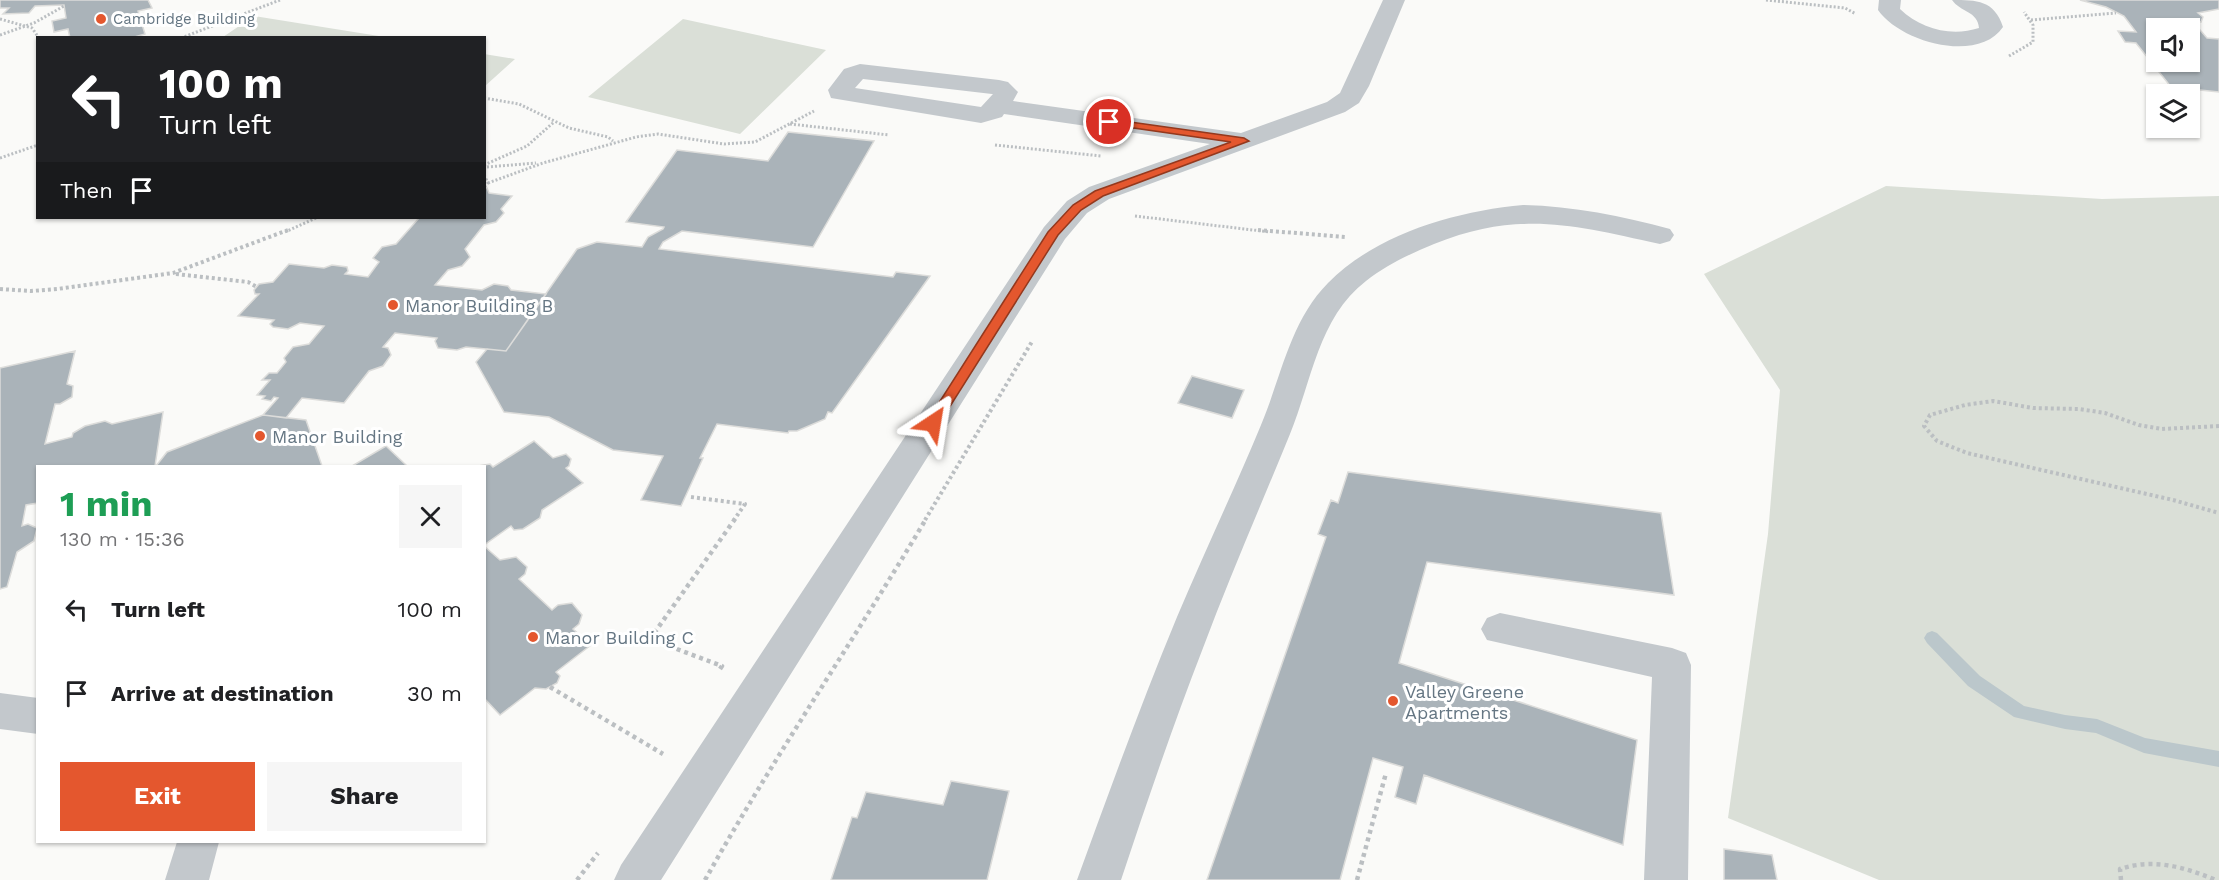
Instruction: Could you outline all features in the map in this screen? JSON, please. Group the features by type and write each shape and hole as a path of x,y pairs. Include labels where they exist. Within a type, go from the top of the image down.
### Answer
{"lane":[{"path":"636,880 1054,232 1077,207 1099,193 1336,107 1350,98 1394,0"},
{"path":"1884,1 1896,18 1924,33 1961,39 1987,33 1991,27 1989,19 1982,10 1963,0"},
{"path":"844,95 981,115 989,115 997,106 1244,141"},
{"path":"1099,880 1196,617 1286,407 1307,340 1321,309 1337,289 1356,273 1402,247 1491,218 1523,214 1560,217 1660,235"},
{"path":"1500,629 1672,665 1666,880"},
{"path":"0,711 36,716"},
{"path":"187,880 198,843"}],"path":[{"path":"186,36 280,0"},
{"path":"0,35 25,26 64,6"},
{"path":"2026,20 2116,12"},
{"path":"0,19 32,28 38,36"},
{"path":"486,179 488,183 614,141 658,134 724,144 755,142 844,95"},
{"path":"486,98 532,109 554,122 608,137 614,141"},
{"path":"486,165 527,146 554,122"},
{"path":"0,158 36,146"},
{"path":"486,166 543,163"},
{"path":"1133,215 1281,233 1349,237"},
{"path":"0,289 32,291 57,289 114,283 173,273 314,219"},
{"path":"173,273 248,282 257,287"},
{"path":"705,880 733,830 870,613 1039,330"},
{"path":"2219,426 2162,429 2139,425 2105,413 2079,409 2033,408 1993,401 1965,405 1930,416 1924,426 1930,437 1943,446 2219,513"},
{"path":"691,497 745,504 650,639 722,666"},
{"path":"550,687 663,754"},
{"path":"1357,880 1386,772"},
{"path":"2121,880 2120,869 2133,864 2154,862 2193,871 2216,880"}],"shaded area":[{"path":"254,16 379,36 224,36"},
{"path":"683,19 826,50 740,134 588,97"},
{"path":"486,54 515,59 486,85"},
{"path":"1886,186 2102,199 2219,196 2219,880 1879,880 1728,818 1768,534 1780,390 1704,274"}],"building":[{"name":"Cambridge Building","path":"0,0 148,0 152,8 138,11 145,34 138,36 70,36 68,29 54,32 52,21 66,18 64,5 35,6 29,13 3,14 9,8 0,8"},
{"path":"2080,0 2219,0 2219,9 2198,13 2203,17 2201,22 2200,18 2146,18 2146,56 2136,43 2125,42 2118,31 2136,32 2124,16 2106,7"},
{"path":"2200,30 2207,38 2219,39 2219,92 2200,90 2200,84 2169,84 2159,72 2200,72"},
{"path":"788,132 874,141 813,247 682,231 663,242 659,249 893,277 896,272 930,276 832,413 828,412 825,419 788,433 717,424 700,458 703,458 681,506 641,500 663,456 613,450 549,417 504,412 476,362 487,349 506,351 577,249 597,242 642,247 648,237 663,229 664,227 626,222 677,150 768,161"},
{"name":"Manor Building B","path":"486,188 489,193 512,196 501,209 504,213 496,222 484,225 465,249 470,257 462,266 448,270 435,285 482,290 494,284 508,286 511,290 546,294 506,351 466,347 457,350 438,348 435,341 437,338 395,333 383,347 388,348 391,355 383,366 369,371 344,403 302,398 286,418 263,415 278,398 274,397 271,401 262,399 265,396 257,395 270,380 262,380 269,373 277,373 286,362 284,358 293,347 309,344 324,326 300,323 288,329 273,327 270,324 274,320 238,316 259,294 255,294 254,290 259,284 273,282 289,264 324,268 332,265 347,267 348,271 345,274 368,277 379,262 373,258 382,247 396,244 418,219 486,219"},
{"path":"75,351 67,384 73,386 72,397 60,404 55,404 45,444 72,437 73,433 85,426 105,421 112,424 163,412 155,465 36,465 36,503 26,505 22,526 28,524 36,528 34,541 17,552 7,587 0,589 0,368"},
{"path":"1192,376 1244,390 1232,418 1178,403"},
{"name":"Manor Building","path":"263,415 306,420 322,465 157,465 167,452"},
{"path":"534,441 553,458 566,454 571,459 566,468 583,483 542,510 540,518 523,529 514,530 511,526 486,544 486,465 484,465 490,464 493,467"},
{"path":"386,446 406,465 354,465"},
{"name":"Valley Greene Apartments","path":"1348,472 1661,513 1674,595 1427,562 1399,663 1637,740 1623,845 1424,775 1416,804 1395,797 1403,767 1373,758 1340,880 1207,880 1326,537 1318,534 1331,500 1338,503"},
{"name":"Manor Building C","path":"486,548 500,560 516,557 527,567 525,574 519,579 552,610 558,605 572,603 582,615 579,624 573,629 591,645 556,672 560,676 557,683 546,689 535,688 500,715 486,700"},
{"path":"951,781 1009,791 987,880 831,880 852,817 857,818 866,792 943,805"},
{"path":"1724,849 1772,855 1777,880 1724,880"}],"waterway":[{"path":"1932,638 1974,681 2020,712 2097,726 2144,745 2219,759"}],"place":[{"name":"Cambridge Building","path":"101,19"},
{"name":"Manor Building B","path":"393,305"},
{"name":"Manor Building","path":"260,436"},
{"name":"Manor Building C","path":"533,637"},
{"name":"Valley Greene Apartments","path":"1393,701"}],"route":[{"path":"933,423 1054,232 1077,207 1099,193 1244,141 1109,122"}]}
